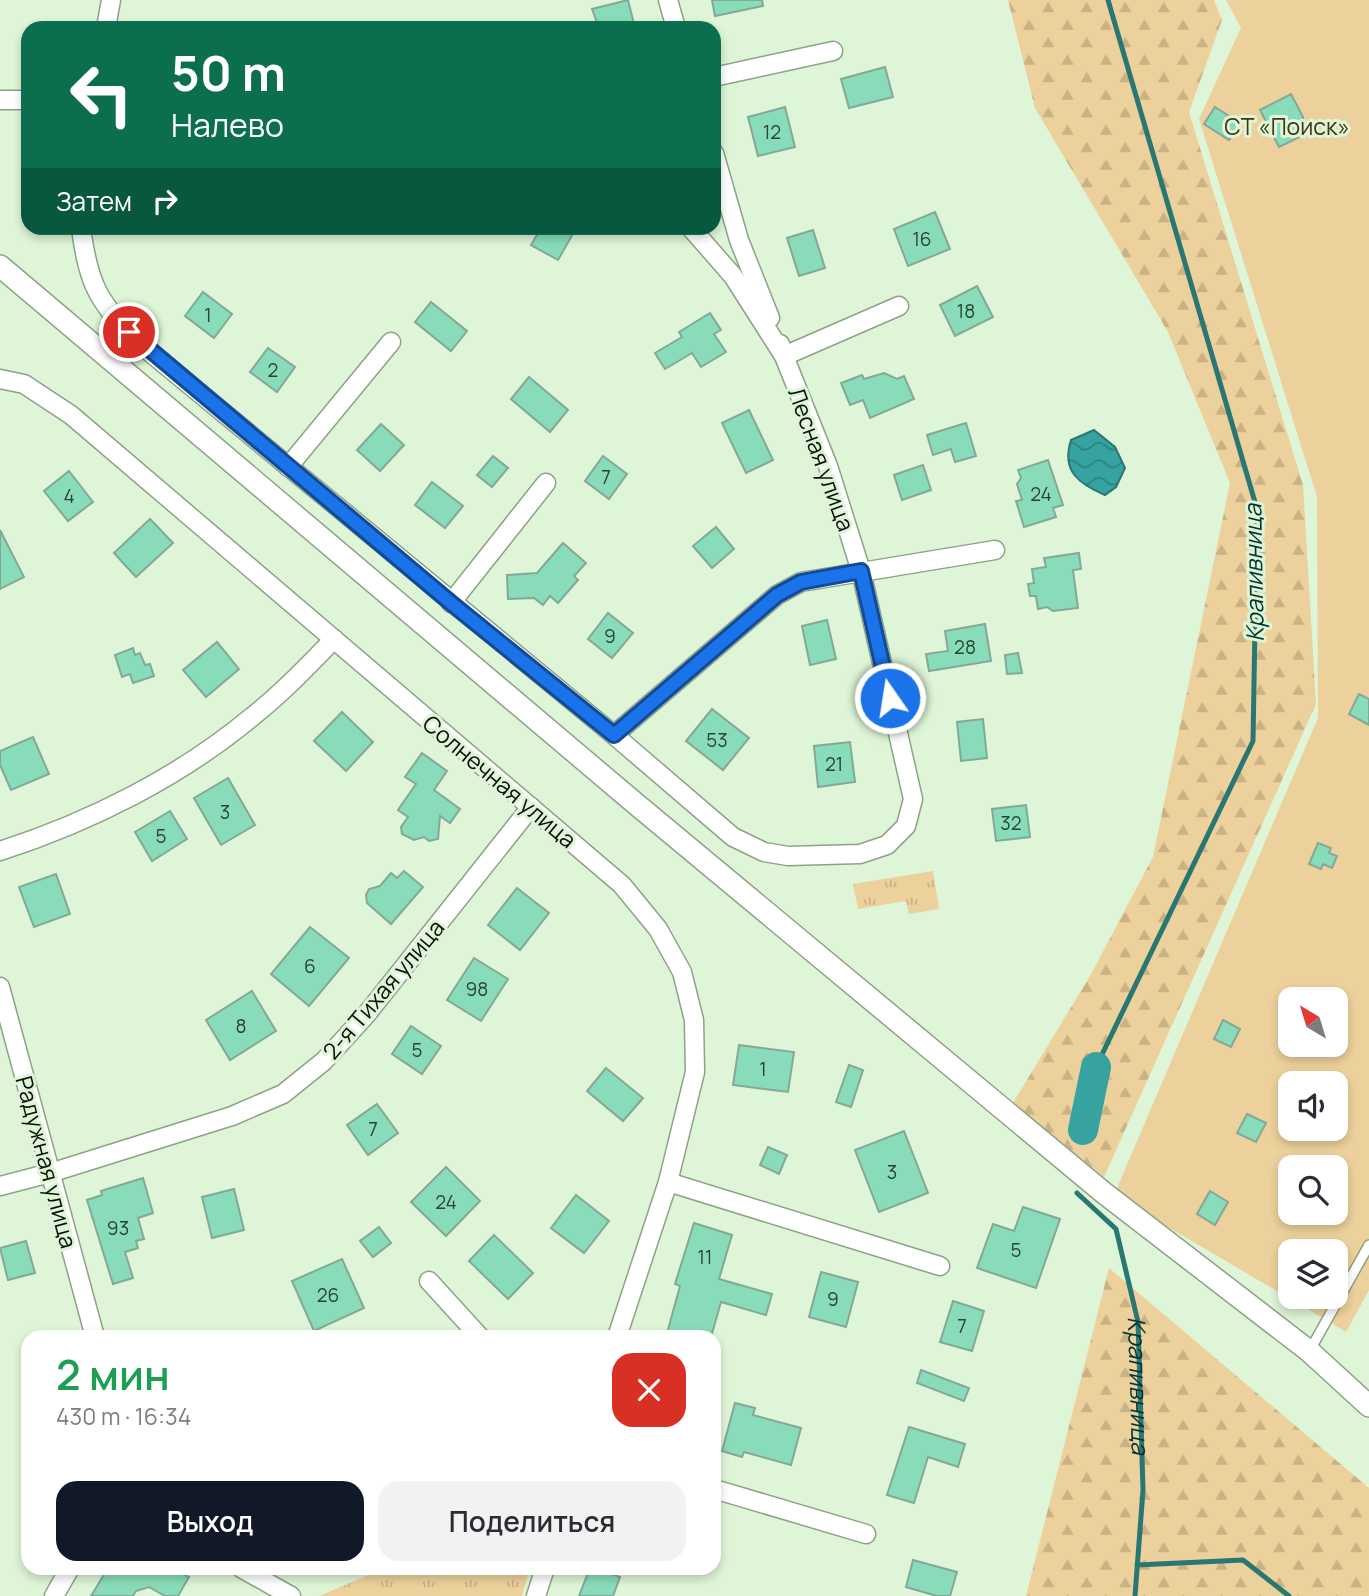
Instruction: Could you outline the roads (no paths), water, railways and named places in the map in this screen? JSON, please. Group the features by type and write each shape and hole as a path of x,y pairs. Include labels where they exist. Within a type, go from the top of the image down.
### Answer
{"street":[{"path":"107,21 111,0"},
{"path":"668,0 674,21"},
{"path":"721,75 833,51"},
{"path":"0,100 21,100"},
{"path":"721,177 739,240 784,356 899,306"},
{"path":"81,235 86,265 97,295 140,344 614,735 777,595 801,582 995,550"},
{"name":"Лесная улица","path":"614,735 733,837 764,852 788,856 860,854 887,845 906,826 914,799 861,571 828,466 784,356 733,276 697,235"},
{"path":"0,266 636,804 1104,1193 1309,1351 1369,1406"},
{"path":"288,467 391,342"},
{"name":"Солнечная улица","path":"0,379 24,384 71,415 622,885 658,929 682,972 694,1020 695,1072 668,1182 619,1330"},
{"path":"451,603 546,482"},
{"path":"0,851 40,838 125,800 192,761 252,717 334,639"},
{"name":"2-я Тихая улица","path":"0,1186 232,1116 283,1094 324,1061 366,1015 531,807"},
{"name":"Радужная улица","path":"0,986 93,1330"},
{"path":"668,1182 940,1266"},
{"path":"429,1281 474,1330"},
{"path":"721,1491 866,1534"},
{"path":"54,1596 66,1575"},
{"path":"254,1575 291,1596"},
{"path":"536,1596 542,1575"}],"lane":[{"path":"1309,1351 1369,1245"}],"water":[{"path":"1094,430 1115,447 1125,468 1116,487 1105,495 1080,481 1074,475 1068,460 1071,440"}],"waterway":[{"name":"Крапивница","path":"1096,1067 1253,741 1257,509 1108,0"},
{"name":"Крапивница","path":"1083,1130 1096,1067"},
{"name":"Крапивница","path":"1077,1193 1116,1229 1138,1322 1143,1490 1135,1596"},
{"path":"1137,1565 1243,1560 1289,1596"}],"park label":[{"name":"СТ «Поиск»","path":"1287,126"}]}
